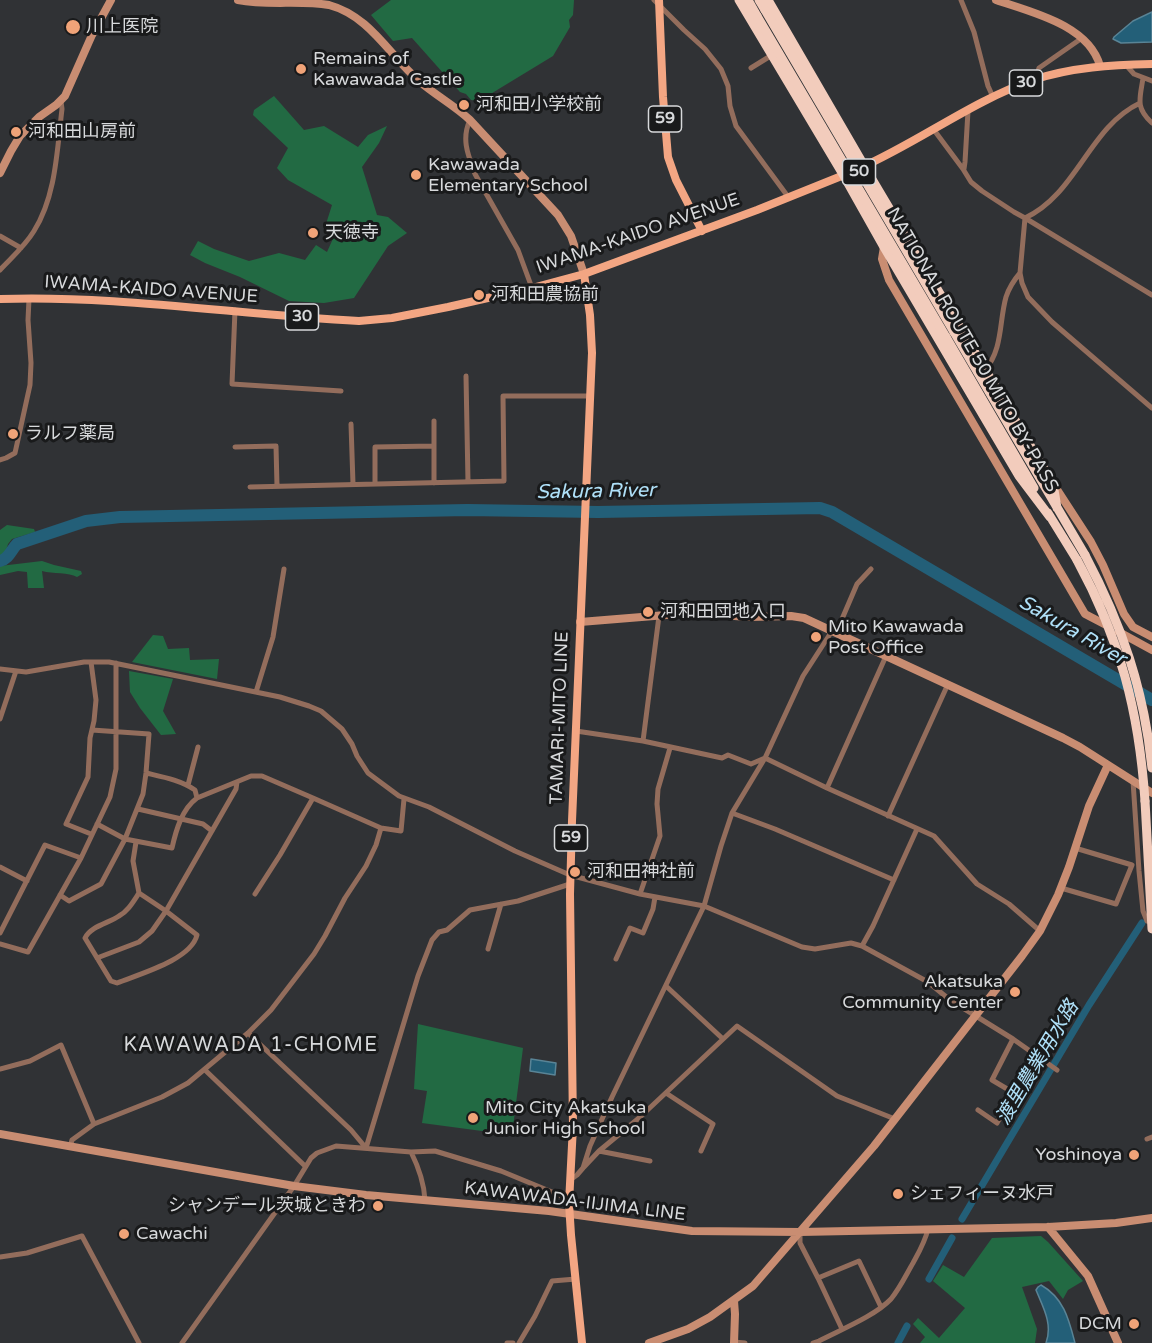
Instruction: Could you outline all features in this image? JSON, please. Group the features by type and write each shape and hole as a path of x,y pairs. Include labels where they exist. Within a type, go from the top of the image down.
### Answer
{"highway":[{"path":"739,0 1019,476 1050,517"},
{"name":"NATIONAL ROUTE 50 MITO BY-PASS","path":"748,0 761,13 950,335 1057,508 1081,557"},
{"name":"NATIONAL ROUTE 50 MITO BY-PASS","path":"759,0 761,13"},
{"path":"768,0 1053,484 1057,508"},
{"name":"NATIONAL ROUTE 50 MITO BY-PASS","path":"950,335 1050,517 1081,557"},
{"name":"50","path":"1081,557 1111,605 1134,672 1145,717 1152,768"},
{"name":"50","path":"1081,557 1102,608 1125,675 1137,728 1145,801 1152,929"}],"main road":[{"name":"59","path":"657,2 668,157 676,180 702,231"},
{"name":"IWAMA-KAIDO AVENUE","path":"0,299 150,303 370,321 392,318 532,288 584,274 702,231 844,176 993,97 1035,80 1100,66 1152,64"},
{"name":"TAMARI-MITO LINE","path":"582,1343 569,1199 573,1126 570,879 592,336 584,274"}],"street":[{"path":"0,173 10,151 21,136 68,92 92,35 111,0"},
{"path":"238,0 263,3 308,1 332,5 367,26 420,82 461,111 558,214 571,236 584,274"},
{"path":"962,0 993,97"},
{"path":"996,0 1068,28 1083,38 1094,51 1100,66"},
{"path":"657,2 722,69 736,126 789,198"},
{"path":"1035,80 1039,68 1083,38"},
{"path":"751,68 772,55"},
{"path":"1126,65 1134,74 1152,81"},
{"path":"1143,78 1140,103 1144,115 1152,123"},
{"path":"0,270 21,248 37,226 48,199 61,117 61,101"},
{"path":"1025,218 1038,212 1054,199 1106,131 1131,107 1140,103"},
{"path":"963,169 968,111"},
{"path":"470,120 466,129 466,138 475,174 518,250 532,288"},
{"path":"934,130 971,182 982,191 1152,295"},
{"path":"1025,218 1020,273 1024,291 1037,307 1152,408"},
{"path":"0,236 21,248"},
{"path":"884,247 882,259 889,280 1085,614 1152,650"},
{"path":"985,370 992,362 1001,332 1010,286 1020,273"},
{"path":"0,460 15,453 30,385 29,299"},
{"path":"235,310 232,384 341,391"},
{"path":"466,376 468,482"},
{"path":"250,487 504,481 503,396 590,396"},
{"path":"434,421 434,483"},
{"path":"351,424 353,484"},
{"path":"235,447 276,446 277,486"},
{"path":"375,484 375,447 434,446"},
{"path":"1053,484 1091,542 1124,614 1133,627 1152,638"},
{"path":"583,1168 590,1146 612,1097 704,906 720,846 732,813 765,758 803,676 834,632 857,584 872,568"},
{"path":"256,692 273,638 284,569"},
{"path":"580,622 700,614 749,617 791,616 810,621 1063,738 1152,793"},
{"path":"643,741 659,616"},
{"path":"827,789 886,656"},
{"path":"91,662 96,700 90,738 88,777 66,824 91,834"},
{"path":"0,669 35,671 91,662 116,663 296,701 321,711 342,729 368,773 387,789 404,799 429,807 570,879 704,906 802,947 815,949 851,943 862,946 928,982 950,1000 1058,1070"},
{"path":"0,944 28,952 81,858 110,796 116,770 116,663"},
{"path":"0,719 16,671"},
{"path":"888,816 948,684"},
{"path":"60,896 69,901 101,884 125,839 142,794 149,734 92,730"},
{"path":"576,731 643,741 722,758 728,755 751,764 765,758 827,789 934,836 977,884 1009,904 1040,931"},
{"path":"188,785 198,747"},
{"path":"640,894 660,836 658,789 670,748"},
{"path":"649,1343 688,1329 710,1317 753,1286 895,1119 1040,931 1061,888 1097,787 1108,765"},
{"path":"146,772 188,785 195,789 197,798"},
{"path":"97,824 125,839 172,848 176,828 187,808 197,798 251,776 262,776 381,828 401,831 404,799"},
{"path":"1133,781 1143,911 1147,921 1152,922"},
{"path":"97,958 139,942 152,931 166,911 236,789 237,782"},
{"path":"255,894 312,798"},
{"path":"138,809 203,824 212,831"},
{"path":"732,813 894,880"},
{"path":"70,1147 72,1140 94,1124 164,1096 188,1083 248,1033 271,1010 314,954 345,898 366,866 381,828"},
{"path":"862,946 917,828"},
{"path":"136,842 133,861 139,893 130,908 119,917 88,932 85,938 111,981 117,983 169,963 195,941 197,934 139,893"},
{"path":"0,933 45,845 81,858"},
{"path":"1061,888 1116,904 1132,865 1075,848"},
{"path":"0,867 27,881"},
{"path":"366,1148 418,976 432,940 470,910 518,901 570,879"},
{"path":"616,959 630,928 643,933 656,897"},
{"path":"488,949 501,904"},
{"path":"666,986 723,1039"},
{"path":"570,1179 737,1026 837,1096 895,1119"},
{"path":"248,1033 351,1130 366,1148"},
{"path":"978,1110 997,1123 1014,1093 992,1080 1013,1039"},
{"path":"0,1069 30,1061 61,1045 94,1124"},
{"path":"205,1070 305,1166"},
{"path":"666,1093 713,1124 700,1151"},
{"name":"KAWAWADA-IIJIMA LINE","path":"0,1134 294,1186 570,1214 692,1231 800,1232 1048,1227 1105,1224 1152,1218"},
{"path":"182,1343 294,1186 305,1166 317,1153 336,1146 411,1152 435,1151 501,1171 569,1199"},
{"path":"599,1151 650,1161"},
{"path":"411,1152 424,1185 425,1200"},
{"path":"1048,1227 1088,1276 1118,1343"},
{"path":"813,1343 889,1301 898,1290 925,1241 928,1229"},
{"path":"800,1232 800,1243 842,1329"},
{"path":"0,1257 27,1253 82,1236 139,1343"},
{"path":"819,1278 859,1261 881,1307"},
{"path":"519,1343 552,1281 576,1279"},
{"path":"734,1301 734,1343 745,1343"},
{"path":"507,1343 513,1343"}],"green space":[{"path":"391,0 574,0 573,15 569,20 570,27 553,56 479,101 471,100 466,94 460,92 412,38 393,41 371,15"},
{"path":"274,96 304,130 324,126 358,147 368,135 387,126 379,143 362,167 377,215 388,217 407,233 388,246 354,298 324,303 289,301 190,255 198,241 249,261 279,253 305,260 316,245 327,252 336,232 326,224 332,205 288,180 277,168 288,148 253,115 254,110"},
{"path":"7,525 34,529 35,532 12,539 5,555 0,557 0,530"},
{"path":"42,561 81,571 82,574 77,577 42,571 44,588 28,588 27,572 18,571 0,575 0,566"},
{"path":"153,635 163,636 168,649 189,648 190,660 219,659 217,679 132,662"},
{"path":"129,671 173,679 163,711 176,734 161,735 140,708 130,692"},
{"path":"418,1024 523,1048 512,1135 422,1123 427,1091 414,1089"},
{"path":"1041,1236 1083,1281 1068,1290 1063,1299 1049,1281 1022,1287 1037,1329 1035,1343 920,1343 925,1337 913,1324 918,1318 939,1338 965,1308 933,1281 943,1265 964,1277 992,1238"}],"water":[{"path":"1152,12 1152,42 1121,43 1113,39 1133,21"},
{"path":"531,1059 556,1063 555,1075 530,1071"},
{"path":"1041,1285 1049,1290 1060,1303 1068,1318 1075,1343 1046,1343 1048,1322 1036,1290"}],"waterway":[{"name":"Sakura River","path":"0,561 8,556 17,544 86,521 120,517 467,510 598,512 820,508 832,512 1152,700"},
{"name":"渡里農業用水路","path":"962,1219 1089,1005 1142,923"},
{"name":"渡里農業用水路","path":"929,1279 952,1238"},
{"name":"渡里農業用水路","path":"898,1343 907,1326"}],"place":[{"name":"川上医院","path":"73,27"},
{"name":"Remains of Kawawada Castle","path":"301,69"},
{"name":"河和田小学校前","path":"464,105"},
{"name":"河和田山房前","path":"16,132"},
{"name":"Kawawada Elementary School","path":"416,175"},
{"name":"天徳寺","path":"313,233"},
{"name":"河和田農協前","path":"479,295"},
{"name":"ラルフ薬局","path":"13,434"},
{"name":"河和田団地入口","path":"648,612"},
{"name":"Mito Kawawada Post Office","path":"816,637"},
{"name":"河和田神社前","path":"575,872"},
{"name":"Akatsuka Community Center","path":"1015,992"},
{"name":"Mito City Akatsuka Junior High School","path":"473,1118"},
{"name":"Yoshinoya","path":"1134,1155"},
{"name":"シェフィーヌ水戸","path":"898,1194"},
{"name":"シャンデール茨城ときわ","path":"378,1206"},
{"name":"Cawachi","path":"124,1234"},
{"name":"DCM","path":"1134,1324"}],"district":[{"name":"KAWAWADA 1-CHOME","path":"251,1046"}]}
